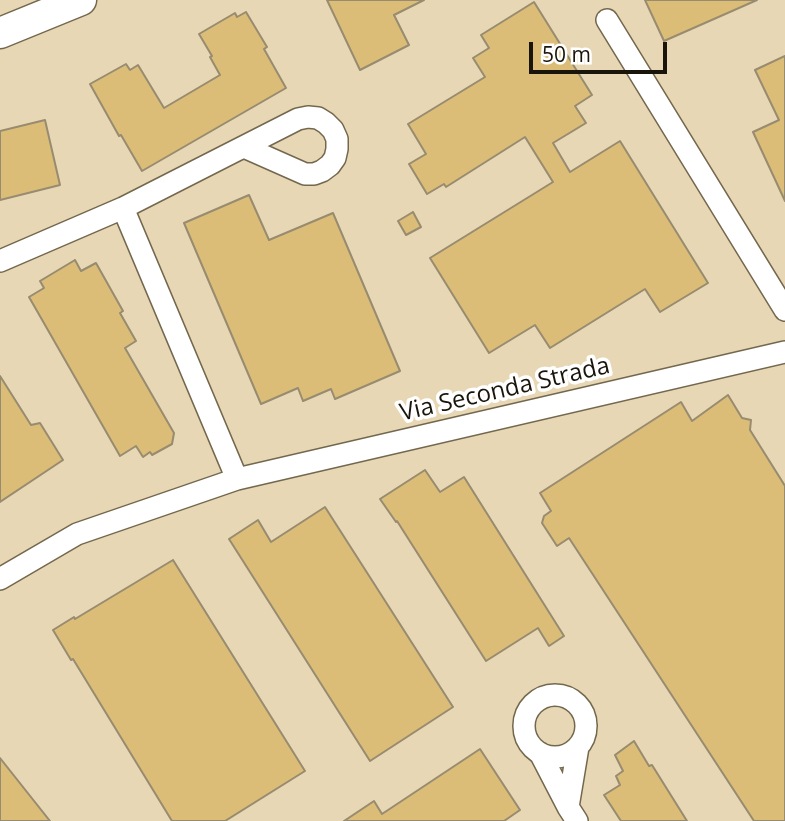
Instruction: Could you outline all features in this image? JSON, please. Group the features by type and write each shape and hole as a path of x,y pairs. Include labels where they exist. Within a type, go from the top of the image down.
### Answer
{"main road":[{"path":"0,33 81,0"}],"street":[{"path":"607,20 785,310"},
{"path":"0,261 123,208 244,147"},
{"path":"123,208 237,480"},
{"name":"Via Seconda Strada","path":"0,579 77,534 237,480 785,352"},
{"path":"562,695 580,707 585,716 586,727 584,738 578,747 560,757 540,753 532,747 526,739 524,719 534,702 542,697 562,695"},
{"path":"573,814 578,747"},
{"path":"540,753 573,814"}],"shaded area":[{"path":"0,0 785,0 785,821 0,821"}],"building":[{"path":"327,0 424,0 394,15 409,45 360,70"},
{"path":"645,0 757,0 664,41"},
{"path":"534,2 592,95 575,106 586,123 553,143 570,172 620,141 708,283 660,312 645,289 550,348 535,325 489,353 430,258 553,182 525,137 446,187 444,184 427,194 409,164 426,154 408,124 485,77 473,58 489,48 481,35"},
{"path":"246,12 267,47 264,49 286,88 142,171 90,84 126,64 130,70 138,65 164,108 220,75 199,34 235,13 237,17"},
{"path":"785,56 785,201 753,132 779,120 755,70"},
{"path":"45,120 60,185 0,200 0,131"},
{"path":"249,195 269,240 333,213 400,371 335,399 331,389 303,401 298,388 261,404 184,223"},
{"path":"413,212 421,227 406,235 398,221"},
{"path":"75,260 81,271 96,263 123,311 120,313 136,341 125,348 174,433 172,444 152,455 150,452 143,457 136,446 120,456 29,297 44,288 40,281"},
{"path":"0,376 31,425 40,423 63,460 0,502"},
{"path":"728,395 742,418 751,420 750,430 785,486 785,821 754,821 569,538 557,546 542,523 544,516 551,511 540,493 681,402 692,421"},
{"path":"425,470 440,492 464,477 564,636 549,646 538,628 486,661 397,521 380,499"},
{"path":"325,507 453,707 370,761 229,539 258,520 271,542"},
{"path":"173,560 305,771 225,821 172,821 53,630"},
{"path":"634,741 687,821 621,821 604,795 620,785 616,776 623,771 615,755"},
{"path":"480,749 520,810 504,821 344,821 374,801 382,814"},
{"path":"0,758 50,821 0,821"}]}
